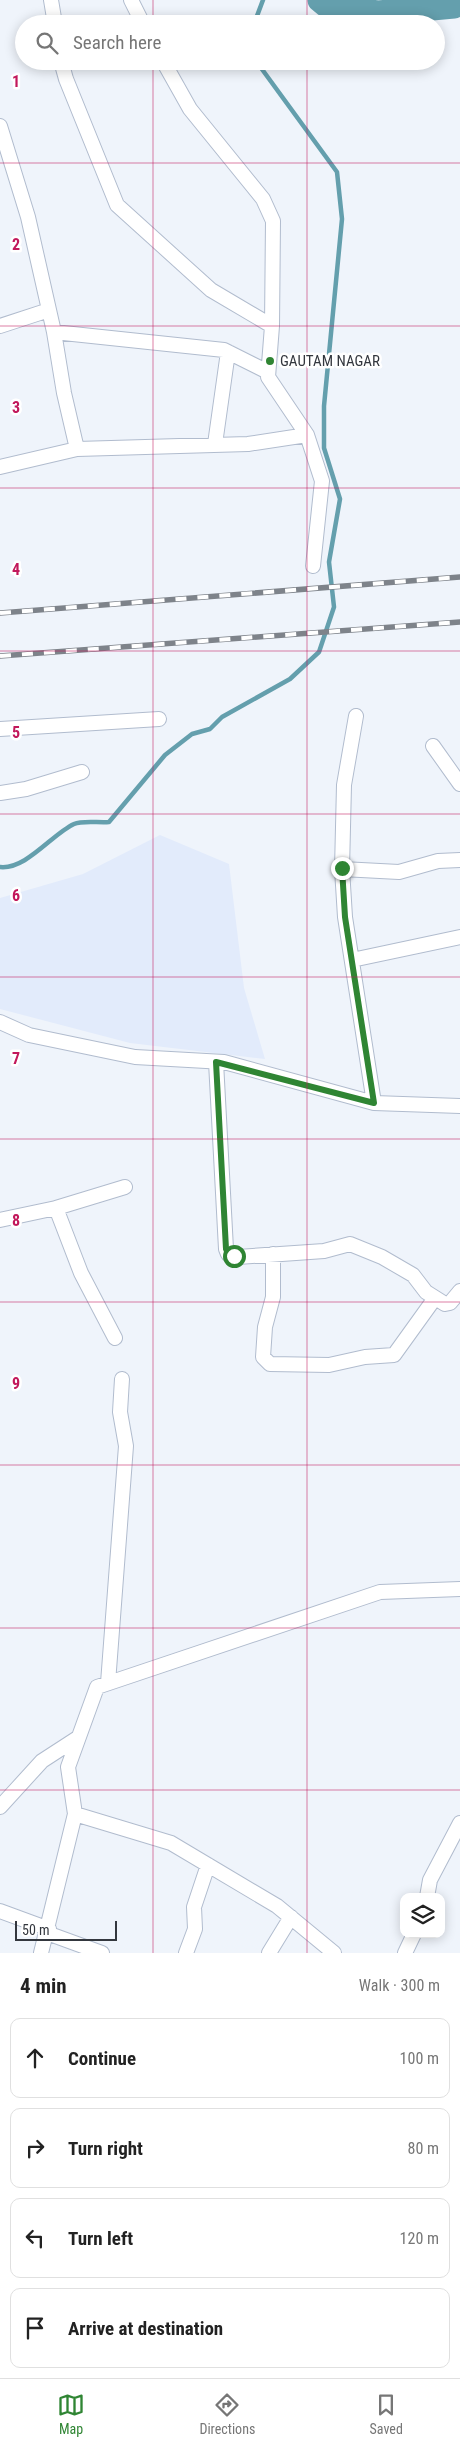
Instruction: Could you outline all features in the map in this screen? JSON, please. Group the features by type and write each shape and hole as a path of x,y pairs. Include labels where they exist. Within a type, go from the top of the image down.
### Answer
{"street":[{"path":"51,0 54,15"},
{"path":"131,0 138,15"},
{"path":"64,70 117,205 211,290 272,326"},
{"path":"168,70 190,110 257,191 269,210 274,233 272,326 268,372 270,382 307,435 322,481 313,566"},
{"path":"0,126 28,217 54,332 64,393 77,449"},
{"path":"0,326 49,310"},
{"path":"54,332 228,352 268,372"},
{"path":"215,444 228,352"},
{"path":"0,467 77,449 266,442 307,435"},
{"path":"356,716 344,785 342,868 352,960 374,1103"},
{"path":"0,728 160,719"},
{"path":"432,746 460,784"},
{"path":"0,792 26,789 82,772"},
{"path":"342,868 399,872 438,861 460,860"},
{"path":"352,960 460,937"},
{"path":"0,1022 29,1035 135,1057 216,1062 374,1103 460,1106"},
{"path":"216,1062 226,1249 228,1254 238,1257 324,1251 350,1244 382,1257 413,1275 426,1292 448,1304 460,1292"},
{"path":"0,1220 56,1208 125,1187"},
{"path":"56,1208 81,1273 115,1338"},
{"path":"272,1254 273,1296 265,1327 263,1357 270,1364 329,1365 365,1357 394,1355 436,1298"},
{"path":"108,1683 126,1446 120,1412 122,1379"},
{"path":"41,1953 48,1931 75,1814 68,1767 97,1687 380,1592 460,1589"},
{"path":"0,1807 42,1761 79,1737"},
{"path":"75,1814 171,1843 277,1906 334,1953"},
{"path":"428,1893 430,1880 455,1845 460,1823"},
{"path":"186,1953 194,1930 194,1907 208,1865"},
{"path":"0,1911 102,1953"},
{"path":"269,1953 291,1917"},
{"path":"405,1953 412,1938"}],"shaded area":[{"path":"160,835 229,864 244,988 265,1059 130,1043 0,1009 0,898 83,874"}],"waterway":[{"path":"257,15 263,0"},
{"path":"320,0 326,5 378,13 454,6 460,2"},
{"path":"0,867 19,863 74,824 109,822 165,755 192,734 210,729 222,717 290,679 319,652 334,607 329,562 340,499 324,448 324,406 342,219 337,172 263,70"}],"railway":[{"path":"0,613 460,577"},
{"path":"0,656 460,622"}],"place":[{"name":"GAUTAM NAGAR","path":"270,361"}],"route":[{"path":"234,1256 228,1254 226,1249 216,1062 224,1062 374,1103 345,917 342,868"}]}
